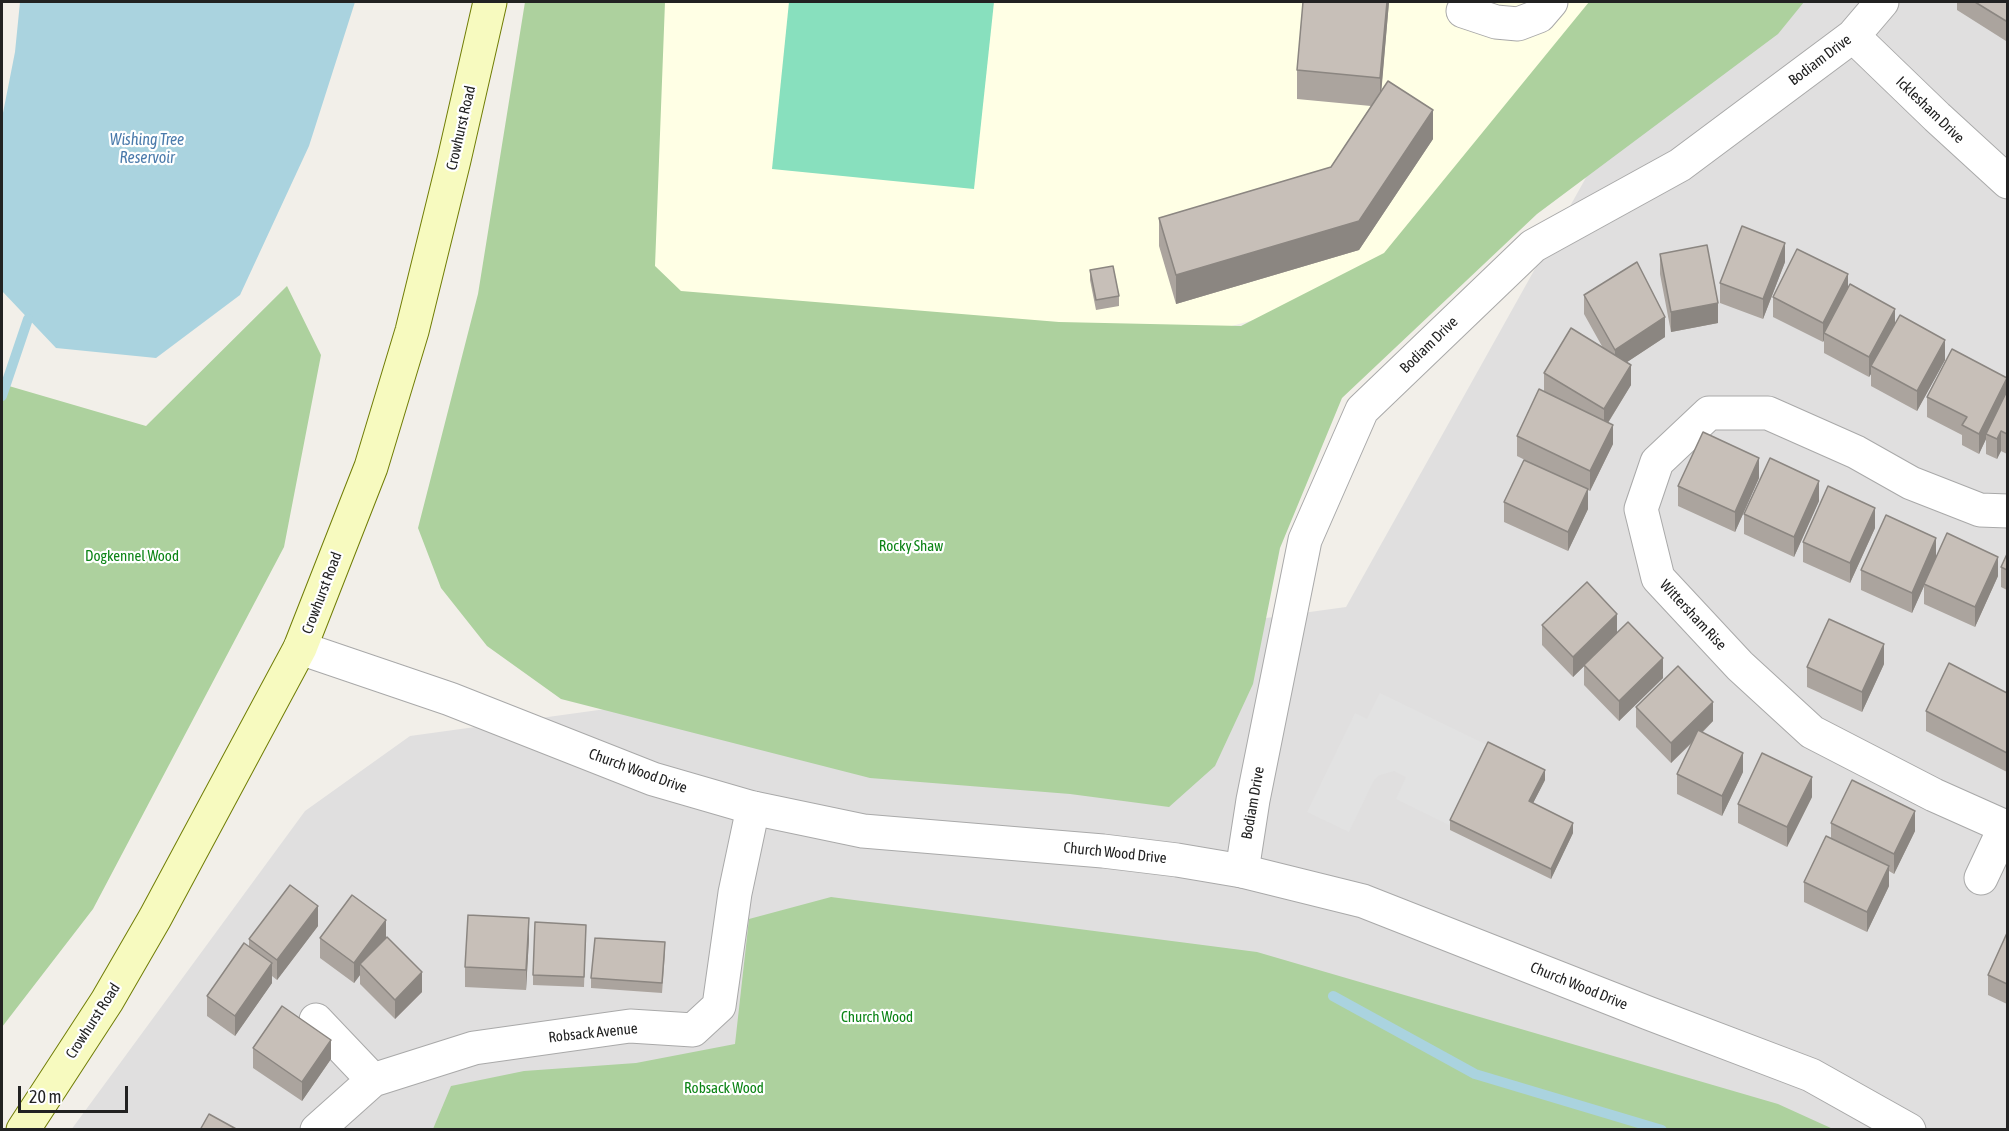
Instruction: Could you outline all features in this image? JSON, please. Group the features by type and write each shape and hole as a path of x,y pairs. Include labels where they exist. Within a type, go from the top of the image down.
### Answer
{"main road":[{"name":"Crowhurst Road","path":"22,1130 107,1001 155,918 300,648 371,467 412,330 490,2"}],"street":[{"path":"1463,11 1496,22 1518,24 1539,16 1551,2"},
{"name":"Bodiam Drive","path":"1242,871 1253,800 1305,540 1362,410 1533,246 1680,165 1853,36 1882,2"},
{"name":"Icklesham Drive","path":"1853,36 2007,182"},
{"name":"Wittersham Rise","path":"1981,878 2006,827 1934,795 1812,732 1740,666 1658,578 1641,509 1657,462 1709,413 1768,413 1856,452 1911,483 1980,510 2007,511"},
{"name":"Church Wood Drive","path":"300,648 450,699 653,779 753,808 863,831 1103,851 1242,871 1363,900 1637,1009 1811,1075 1909,1130"},
{"name":"Robsack Avenue","path":"317,1130 373,1080 474,1048 630,1026 693,1030 719,1006 735,893 753,808"},
{"path":"316,1020 373,1080"}],"shaded area":[{"path":"645,2 1641,2 1356,293 1069,369 643,307"},
{"path":"1692,2 2007,2 2007,1129 71,1130 305,811 410,736 1346,607 1631,97"},
{"path":"1380,693 1487,745 1449,825 1396,799 1406,777 1394,771 1380,775 1374,780 1349,832 1307,812 1355,713 1367,719"}],"green space":[{"name":"Rocky Shaw","path":"525,2 665,2 655,266 681,291 1059,322 1241,326 1384,253 1589,2 1804,2 1778,34 1537,214 1342,398 1280,548 1253,684 1215,766 1169,807 1070,794 870,778 561,699 487,646 441,588 418,528 478,294"},
{"path":"789,2 994,2 974,189 772,169"},
{"name":"Dogkennel Wood","path":"287,286 321,355 284,547 93,909 2,1027 2,384 146,426"},
{"name":"Church Wood","path":"831,897 1257,952 1778,1104 1833,1129 433,1129 451,1086 524,1071 636,1063 735,1044 749,919"}],"water":[{"name":"Wishing Tree Reservoir","path":"20,2 355,2 309,146 240,295 156,358 56,348 2,291 2,118 15,52"}],"building":[{"path":"1303,2 1387,2 1380,78 1297,70"},
{"path":"1975,2 2007,2 2006,21"},
{"path":"1388,81 1433,110 1359,221 1176,275 1159,218 1331,167"},
{"path":"1742,226 1785,243 1763,299 1720,283"},
{"path":"1707,245 1718,303 1671,312 1660,254"},
{"path":"1797,249 1848,274 1823,323 1773,297"},
{"path":"1637,262 1665,317 1615,350 1584,295"},
{"path":"1113,266 1119,296 1096,300 1090,270"},
{"path":"1850,284 1895,309 1869,357 1824,333"},
{"path":"1900,315 1945,340 1917,391 1871,366"},
{"path":"1571,328 1631,365 1604,409 1544,373"},
{"path":"1952,349 2007,378 1979,434 1962,425 1967,417 1927,397"},
{"path":"1539,389 1613,425 1590,471 1517,436"},
{"path":"2007,391 2007,434 2001,431 1997,439 1986,434"},
{"path":"1703,432 1759,458 1735,512 1678,486"},
{"path":"1770,458 1819,481 1794,537 1744,514"},
{"path":"1524,460 1588,489 1568,532 1504,502"},
{"path":"1828,486 1875,508 1850,563 1803,542"},
{"path":"1886,515 1936,538 1912,593 1861,570"},
{"path":"1947,533 1998,557 1975,607 1924,584"},
{"path":"2007,554 2007,570 2001,567"},
{"path":"1587,582 1617,614 1573,657 1542,625"},
{"path":"1829,619 1884,644 1862,692 1807,667"},
{"path":"1628,622 1663,658 1619,701 1584,665"},
{"path":"1949,663 2007,693 2007,753 1926,711"},
{"path":"1678,666 1713,702 1671,743 1636,707"},
{"path":"1698,730 1743,753 1722,796 1677,774"},
{"path":"1488,742 1545,770 1529,801 1573,823 1551,869 1450,820"},
{"path":"1762,753 1812,777 1787,827 1738,804"},
{"path":"1852,780 1915,811 1894,854 1831,823"},
{"path":"1826,836 1889,866 1867,912 1804,882"},
{"path":"290,885 318,906 277,960 249,939"},
{"path":"352,895 386,920 354,963 320,938"},
{"path":"468,915 529,918 526,970 465,967"},
{"path":"535,922 586,925 584,977 533,975"},
{"path":"2007,933 2007,984 1988,975"},
{"path":"387,937 422,972 395,1000 360,964"},
{"path":"595,938 665,942 662,983 591,978"},
{"path":"244,943 272,963 235,1016 207,996"},
{"path":"282,1006 331,1040 302,1082 253,1048"},
{"path":"209,1114 238,1130 200,1130"}],"waterway":[{"path":"2,396 28,319"},
{"path":"1333,996 1475,1074 1662,1130"}],"park label":[{"name":"Robsack Wood","path":"724,1088"}]}
